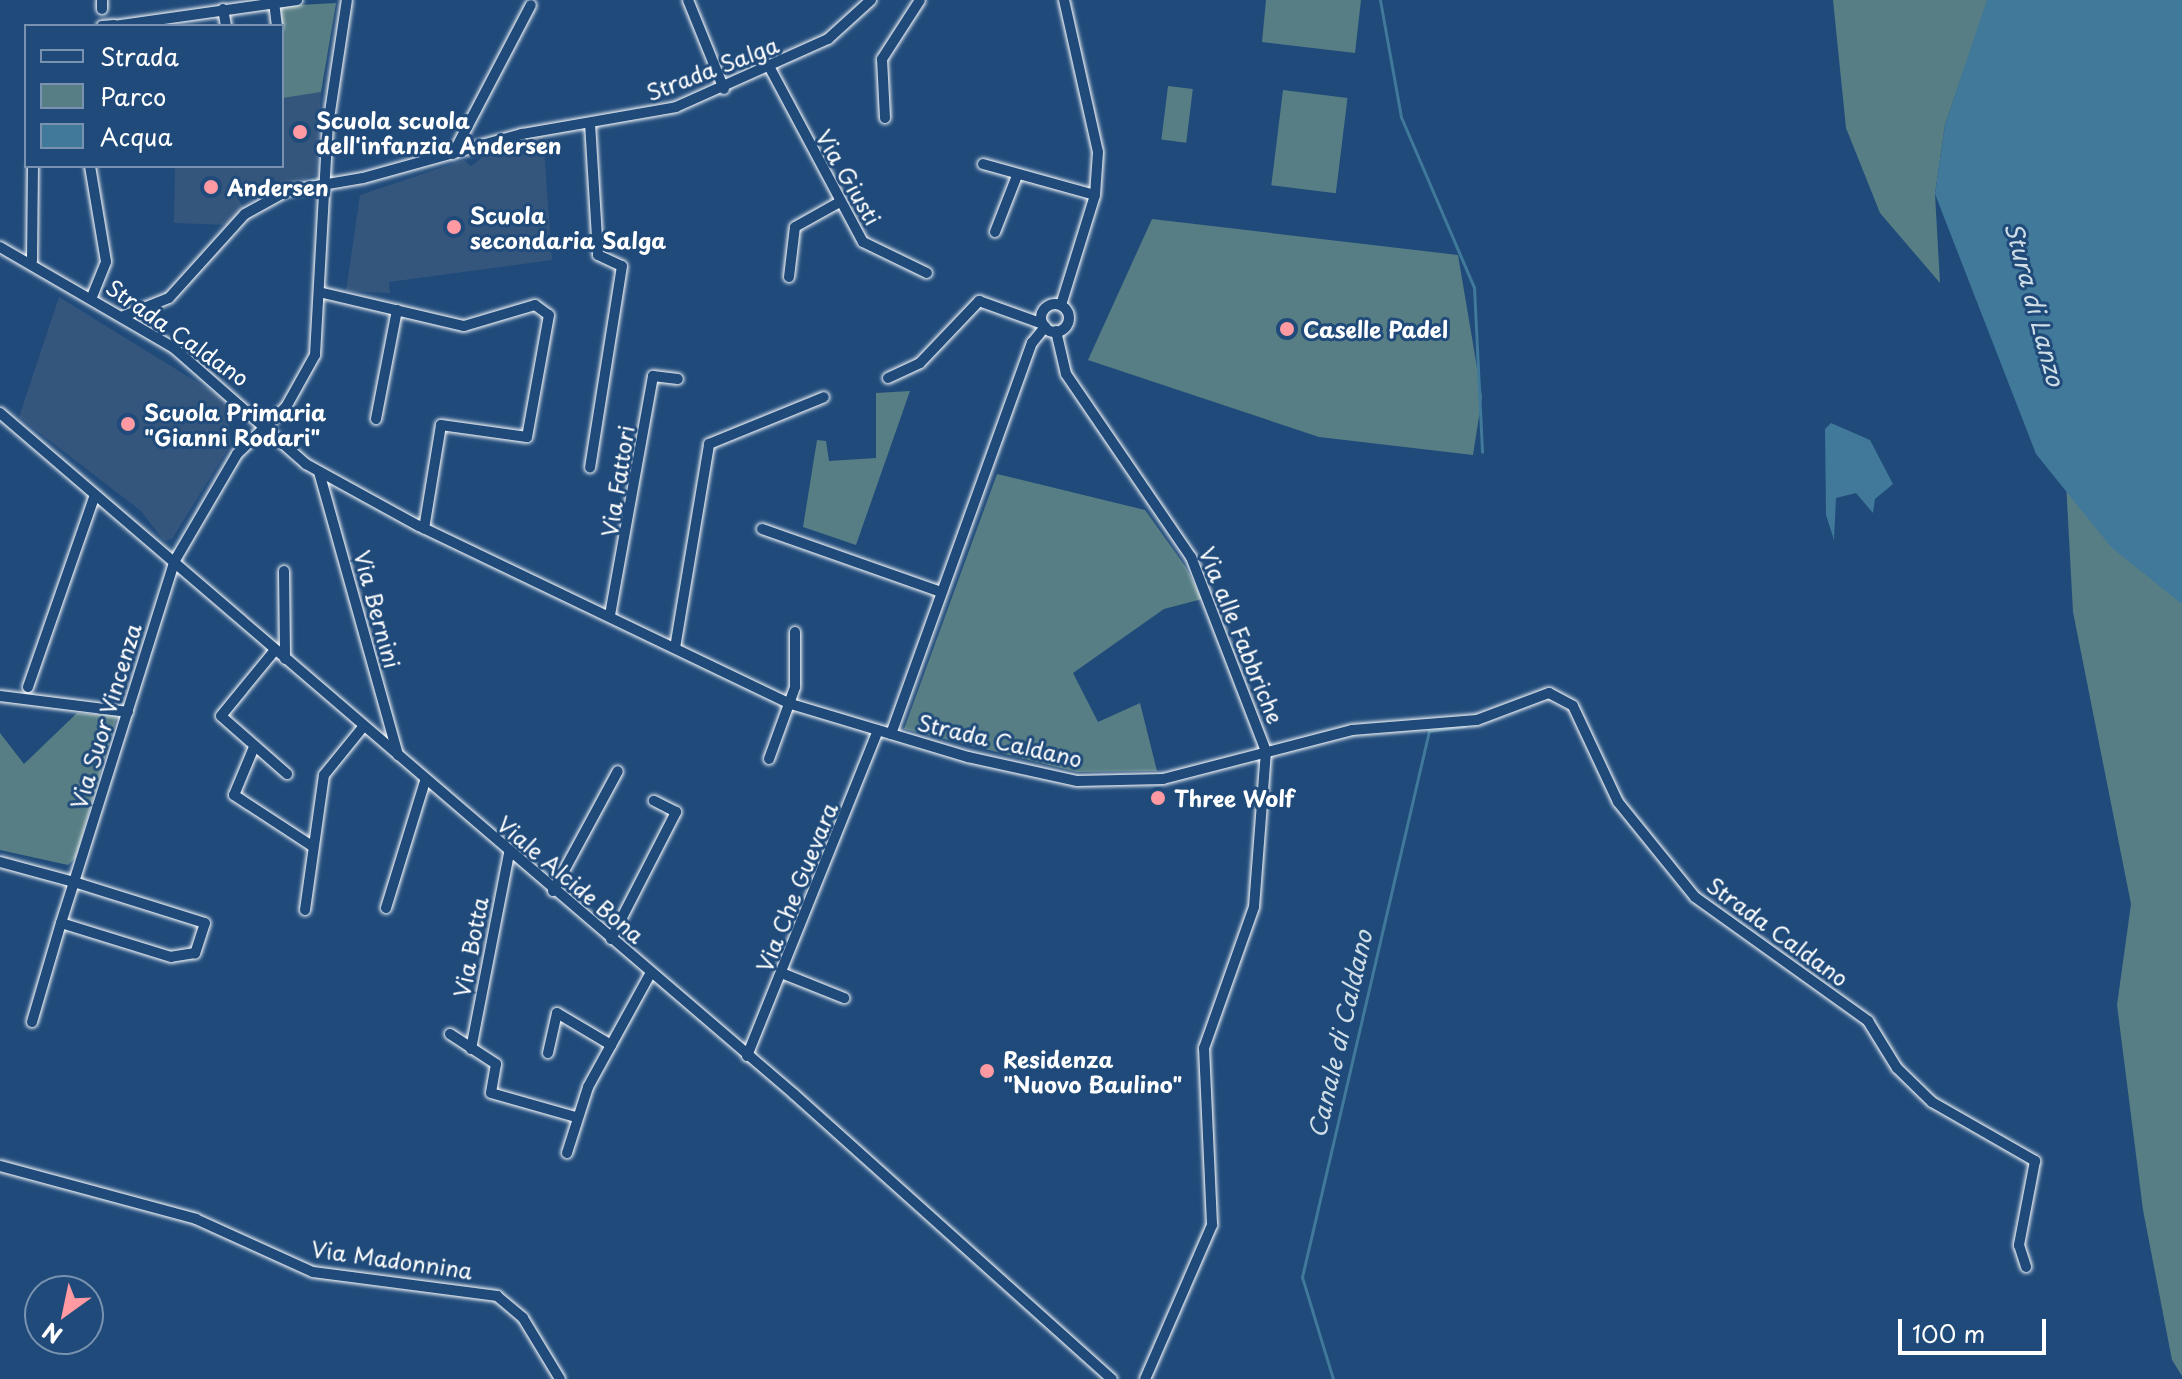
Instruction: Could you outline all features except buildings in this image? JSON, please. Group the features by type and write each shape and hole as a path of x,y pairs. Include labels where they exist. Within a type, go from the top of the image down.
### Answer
{"street":[{"path":"129,24 174,21 223,9 297,0"},
{"name":"Via Suor Vincenza","path":"32,1022 174,562 237,454 269,424 315,355 323,293 325,182 347,0"},
{"path":"688,0 724,89"},
{"name":"Strada Salga","path":"124,316 184,287 245,214 325,182 590,123 634,118 724,89 771,70 828,39 871,0"},
{"path":"885,118 882,59 920,0"},
{"path":"888,378 920,363 979,301 1048,327 1069,320 1061,305 1095,195 1096,127 1078,82 1064,0"},
{"path":"274,2 277,24"},
{"path":"453,154 531,5"},
{"path":"223,9 226,24"},
{"name":"Via Giusti","path":"771,70 863,242 927,273"},
{"path":"590,123 598,255 622,266 590,467"},
{"path":"983,164 1016,178 1095,195"},
{"path":"32,261 33,168"},
{"path":"90,168 106,262 92,296"},
{"path":"995,232 1016,178"},
{"path":"789,277 795,227 840,202"},
{"name":"Strada Caldano","path":"0,247 32,261 124,316 269,424 319,472 424,529 610,615 791,704 891,734 1077,781 1163,779 1352,730 1477,720 1549,693 1573,706 1618,802 1695,897 1868,1021 1897,1068 1942,1110 2035,1161 2019,1245 2026,1267"},
{"path":"323,293 464,326 535,305 550,322 527,437 441,425 424,529"},
{"path":"891,734 941,592 1048,327 1045,308 1061,305"},
{"path":"376,419 397,310"},
{"name":"Via alle Fabbriche","path":"1048,327 1061,350 1066,374 1191,557 1266,751 1254,907 1204,1048 1202,1127 1212,1225 1145,1379"},
{"name":"Via Fattori","path":"610,615 653,376 678,379"},
{"path":"675,648 709,444 824,397"},
{"name":"Viale Alcide Bona","path":"0,413 747,1056 1112,1379"},
{"name":"Via Bernini","path":"319,472 398,757"},
{"path":"28,687 95,495"},
{"path":"762,529 941,592"},
{"path":"284,571 285,659"},
{"path":"769,759 791,704 795,632"},
{"path":"275,650 222,711 254,747 287,774"},
{"path":"0,696 128,712"},
{"path":"305,910 324,775 363,727"},
{"name":"Via Che Guevara","path":"747,1056 784,974 878,730"},
{"path":"254,747 234,795 312,846"},
{"path":"553,891 618,771"},
{"path":"386,908 425,781"},
{"path":"611,939 676,812 654,801"},
{"name":"Via Botta","path":"471,1049 509,853"},
{"path":"0,862 205,923 195,953 171,957 61,923"},
{"path":"567,1153 576,1117 650,974"},
{"path":"784,974 844,998"},
{"path":"548,1053 557,1013 611,1045"},
{"path":"450,1034 496,1064 491,1093 576,1117"},
{"name":"Via Madonnina","path":"0,1166 196,1219 313,1272 497,1296 523,1318 560,1379"}],"shaded area":[{"name":"Scuola scuola dell'infanzia Andersen","path":"321,92 316,175 279,187 273,177 237,197 244,208 228,225 174,223 175,168 284,168 284,98"},
{"name":"Scuola secondaria Salga","path":"543,135 552,260 389,282 390,293 346,291 360,195 464,160 471,166 495,147"},
{"name":"Scuola Primaria \"Gianni Rodari\"","path":"59,297 226,400 231,444 172,539 164,541 141,511 19,417"}],"green space":[{"path":"1266,0 1361,0 1355,53 1262,42"},
{"path":"1833,0 2182,0 2182,1376 2172,1360 2143,1210 2117,1005 2131,904 2073,612 2066,483 1981,20 1945,125 1935,194 1940,283 1880,213 1846,128"},
{"path":"336,3 321,92 284,98 284,24 281,24 281,6"},
{"path":"1168,86 1193,89 1186,143 1161,140"},
{"path":"1283,90 1348,98 1336,193 1271,185"},
{"name":"Caselle Padel","path":"1152,219 1458,255 1482,397 1473,455 1319,437 1088,360"},
{"path":"910,391 856,545 803,527 817,440 826,441 829,461 876,458 876,393"},
{"path":"997,474 1145,510 1185,566 1202,599 1164,609 1073,673 1098,722 1140,703 1157,771 1077,772 904,729"},
{"path":"77,713 117,716 76,857 68,865 0,850 0,733 24,764"}],"water":[{"name":"Stura di Lanzo","path":"1987,0 2182,0 2182,604 2111,547 2036,454 1935,194 1945,125"},
{"path":"1831,423 1870,440 1893,484 1875,499 1873,513 1856,493 1836,498 1834,540 1826,515 1825,429"}],"waterway":[{"path":"1380,0 1401,117 1474,287 1482,452"},
{"name":"Canale di Caldano","path":"1333,1379 1302,1277 1429,731 1465,726"}],"place":[{"name":"Scuola scuola dell'infanzia Andersen","path":"300,132"},
{"name":"Andersen","path":"211,187"},
{"name":"Scuola secondaria Salga","path":"454,227"},
{"name":"Caselle Padel","path":"1287,329"},
{"name":"Scuola Primaria \"Gianni Rodari\"","path":"128,424"},
{"name":"Three Wolf","path":"1158,798"},
{"name":"Residenza \"Nuovo Baulino\"","path":"987,1071"}]}
